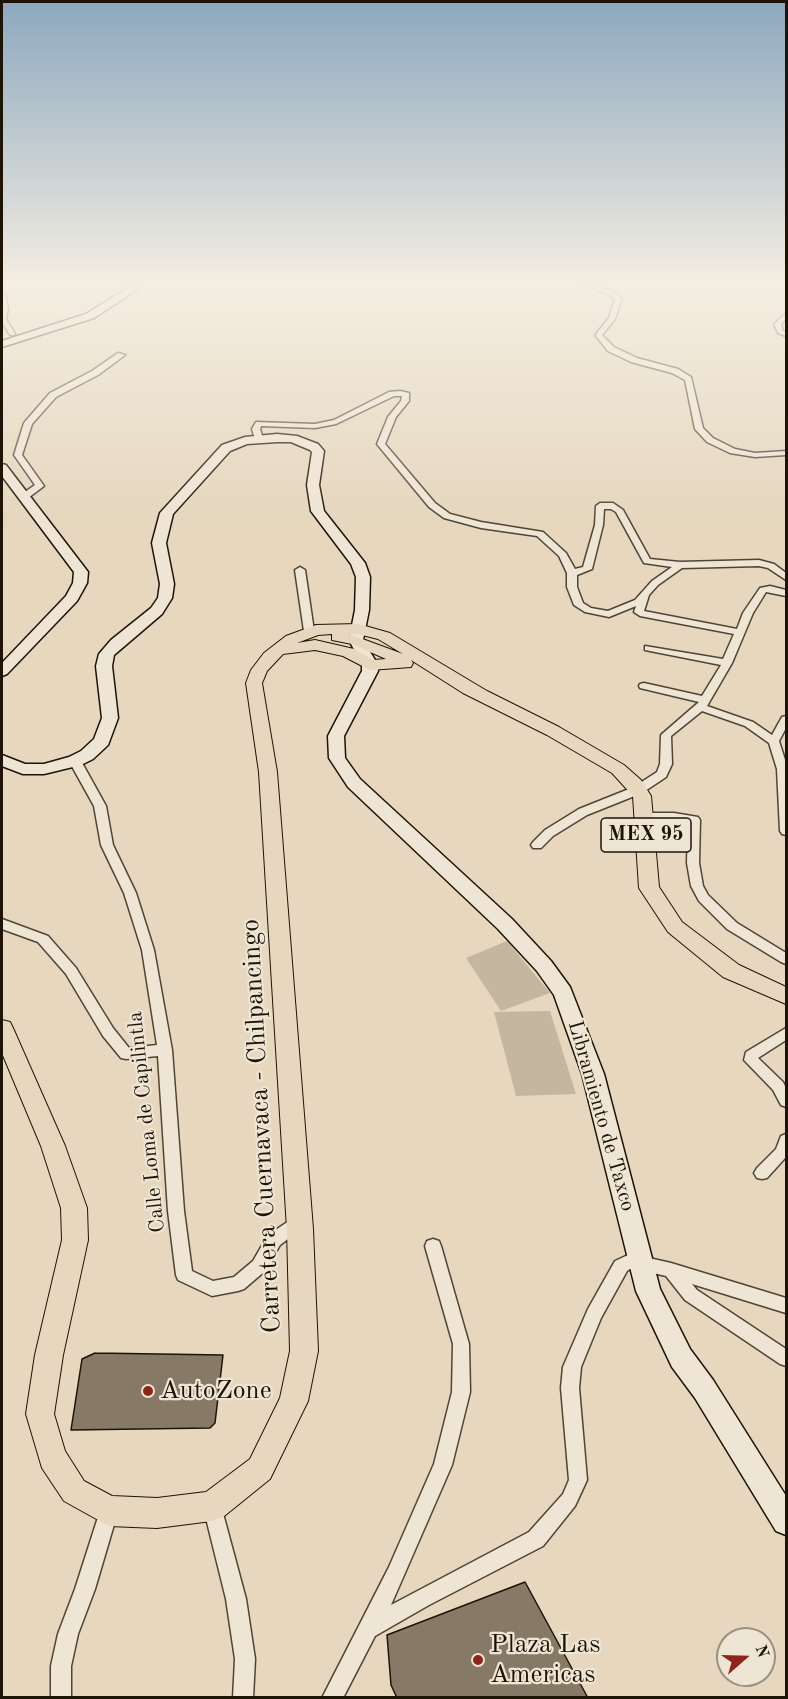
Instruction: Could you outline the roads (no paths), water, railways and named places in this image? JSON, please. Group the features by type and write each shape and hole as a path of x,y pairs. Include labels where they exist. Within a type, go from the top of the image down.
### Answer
{"main road":[{"path":"2,760 23,769 44,769 75,761 87,755 102,741 110,718 104,666 107,654 116,643 158,611 165,598 167,584 159,543 167,513 226,448 259,439 292,439 307,442 318,451 313,486 318,511 358,562 363,577 362,610 357,634 370,665"},
{"path":"2,468 81,572 80,583 72,598 2,671"},
{"name":"MEX 95","path":"303,634 384,636 481,695 618,769 638,790 646,817 646,869 650,888 675,927 731,971 786,996"},
{"name":"Carretera Cuernavaca - Chilpancingo","path":"212,1506 260,1469 294,1401 304,1351 300,1221 268,772 254,697 254,683 259,670 270,656 303,634"},
{"name":"MEX 95","path":"357,634 412,665 481,695"},
{"path":"270,656 288,649 315,645 348,652 370,665 412,665"},
{"name":"Libramiento de Taxco","path":"370,665 370,671 352,701 336,736 337,758 354,783 505,924 544,966 563,992 593,1074 648,1291 681,1358 704,1389 786,1521"},
{"path":"2,1028 53,1146 74,1208 75,1240 49,1354 40,1414 52,1458 74,1491 109,1511 157,1513 212,1506"}],"street":[{"path":"25,496 40,486 18,455 28,423 52,394 108,364"},
{"path":"650,364 675,371 688,379 699,429 717,445 733,451 767,456 786,453"},
{"path":"259,439 256,429 259,424 326,424 353,415 392,394 406,395 392,417 381,444 432,505 447,516 481,525 540,534 563,555 572,573 575,597 579,605 588,610 609,614 638,602 655,583 680,565"},
{"path":"572,573 587,569 599,525 600,506 605,504 619,510 647,561 680,565 759,563 771,566 786,577"},
{"path":"300,570 303,634"},
{"path":"537,845 549,833 583,812 638,790 665,769 666,735 703,704 727,663 739,632 764,590 770,589 786,593"},
{"path":"646,594 639,612 643,614 739,632"},
{"path":"649,648 727,663"},
{"path":"644,686 703,704 749,724 774,741 783,769 786,831"},
{"path":"774,741 786,719"},
{"name":"Calle Loma de Capilintla","path":"75,761 100,806 107,845 130,893 148,950 165,1050 175,1199 184,1275 212,1289 238,1284 259,1266 274,1240 300,1221"},
{"path":"646,817 694,820 693,863 697,886 703,898 732,926 786,958"},
{"path":"2,924 43,939 71,970 108,1032 126,1053 165,1050"},
{"path":"786,1033 751,1056 755,1066 778,1086 786,1101"},
{"path":"762,1173 782,1152 786,1140"},
{"path":"332,1698 396,1575 443,1465 461,1392 461,1344 432,1246"},
{"path":"368,1629 422,1598 536,1539 557,1517 578,1480 570,1388 572,1367 594,1314 616,1273 628,1262 671,1270 786,1305"},
{"path":"671,1270 691,1295 786,1358"},
{"path":"212,1506 239,1619 245,1659 243,1698"},
{"path":"61,1698 61,1666 68,1634 85,1589 109,1511"}],"place":[{"name":"AutoZone","path":"148,1391"},
{"name":"Plaza Las Americas","path":"478,1660"}]}
